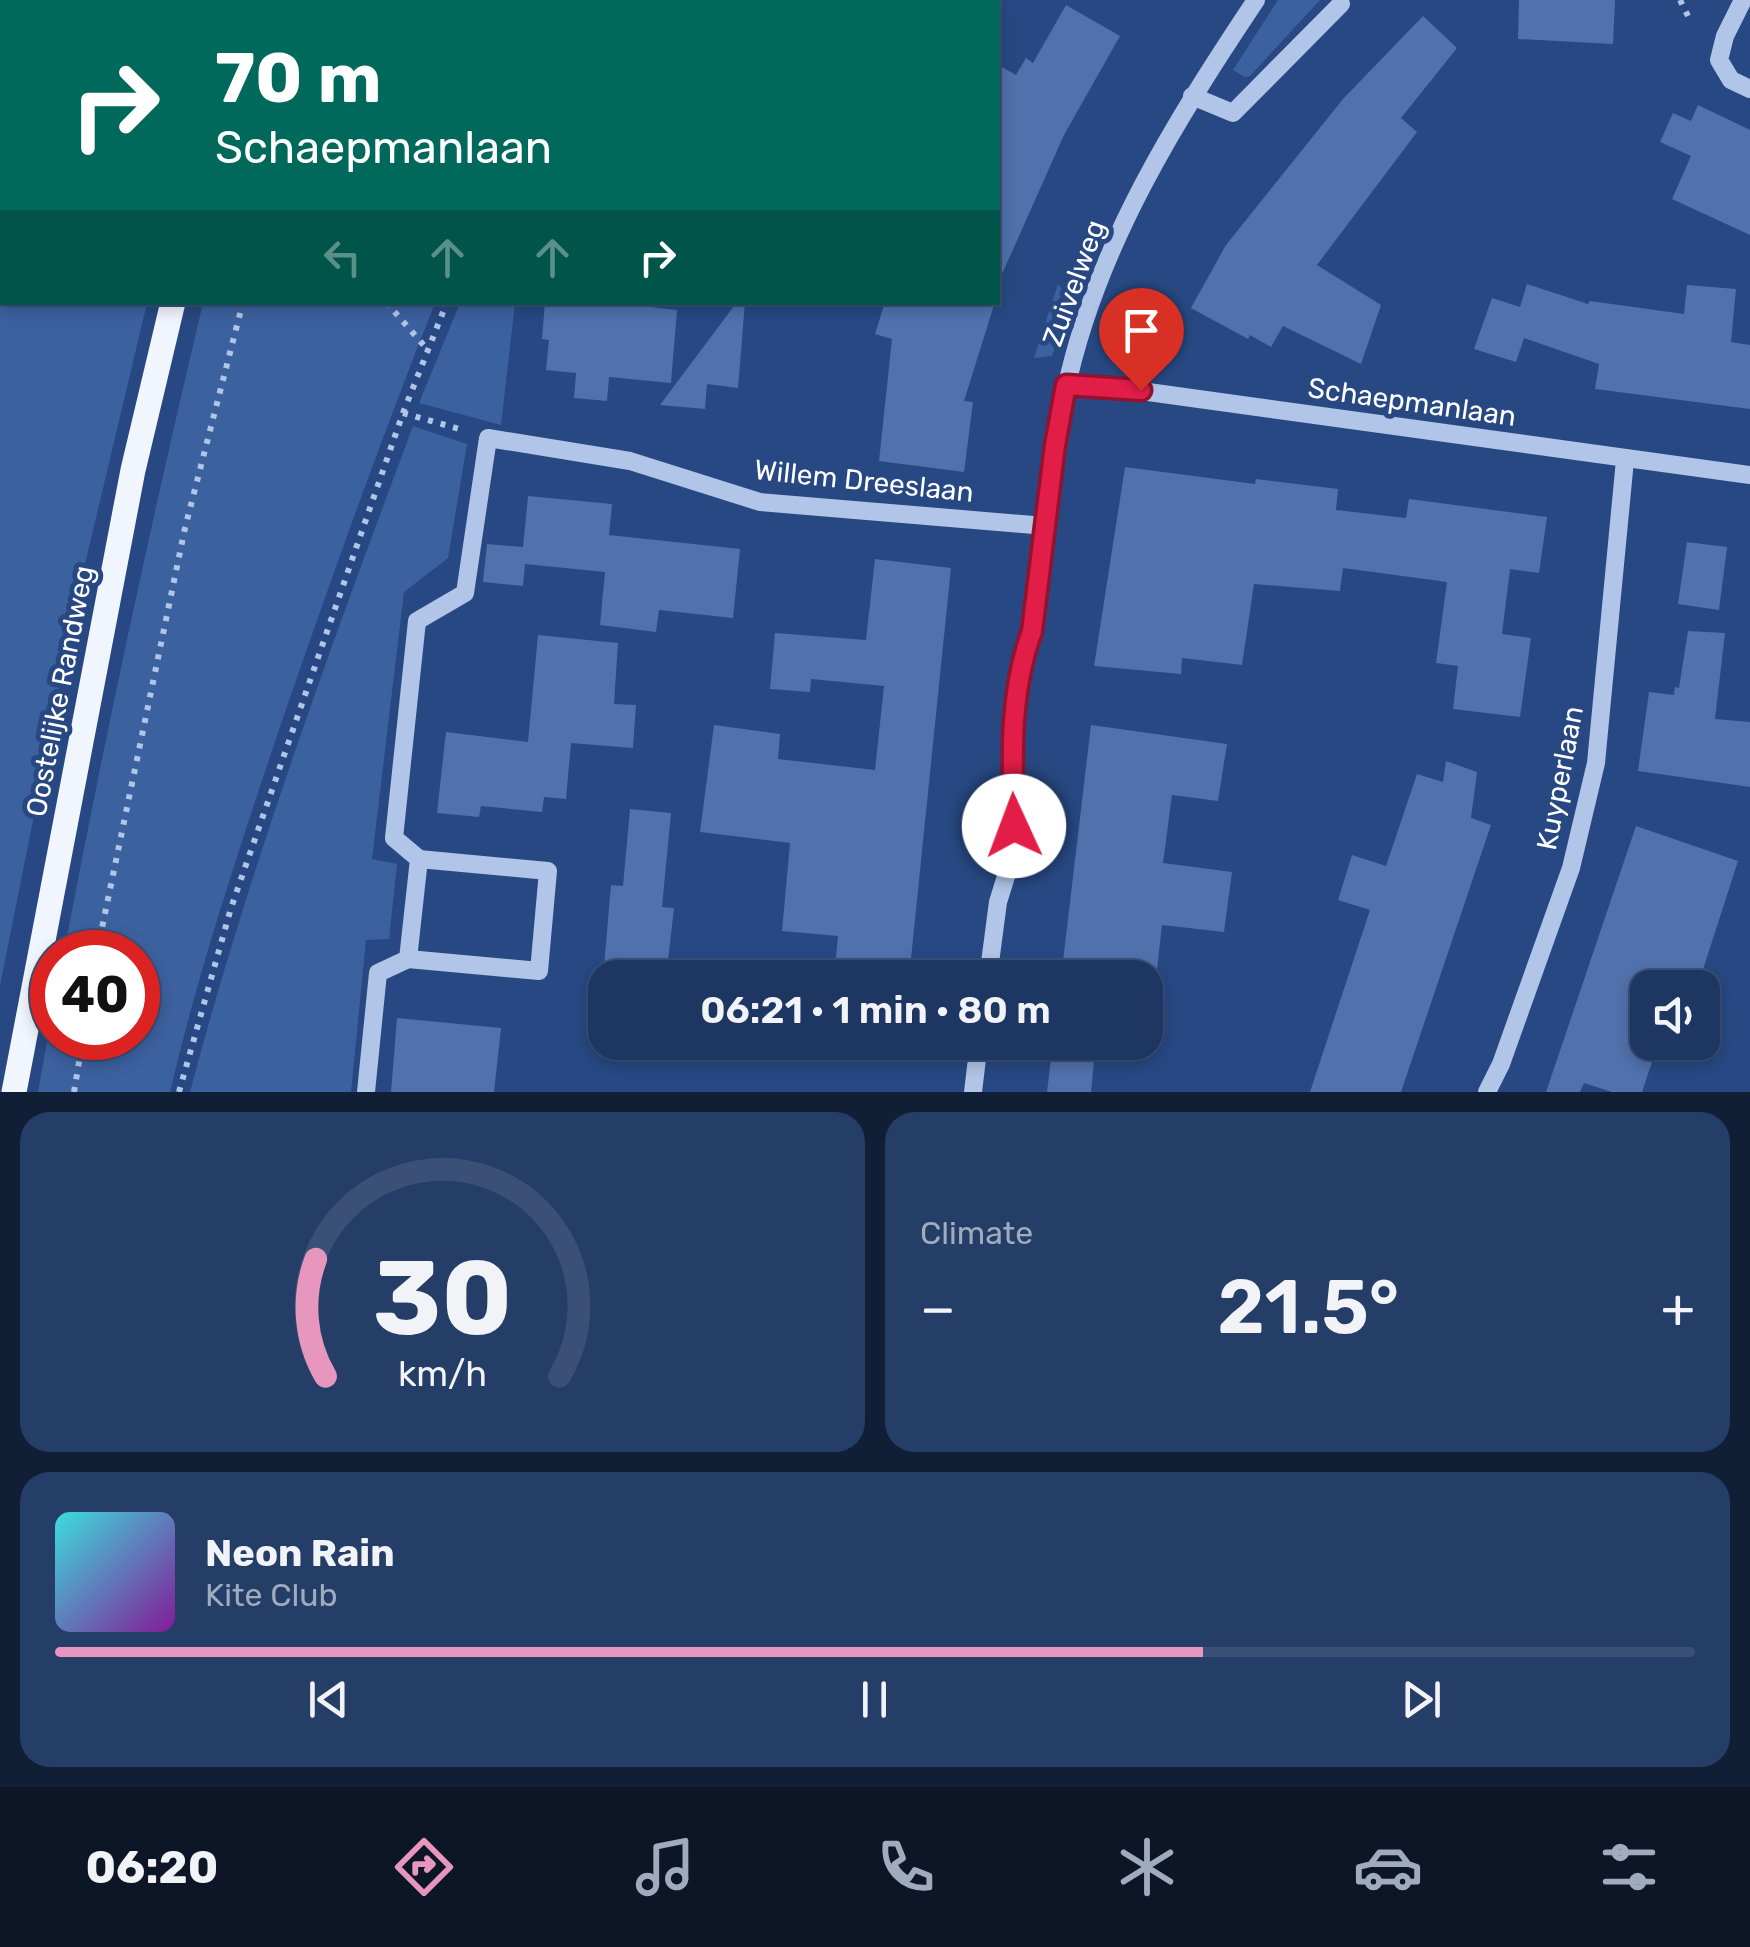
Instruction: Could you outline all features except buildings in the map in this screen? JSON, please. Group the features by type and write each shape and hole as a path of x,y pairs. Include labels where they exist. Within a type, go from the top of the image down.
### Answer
{"main road":[{"name":"Oostelijke Randweg","path":"14,1092 133,470 172,305"}],"street":[{"name":"Zuivelweg","path":"990,960 1014,826 1012,730 1023,656 1032,631 1066,385 1092,299 1150,167 1256,0"},
{"path":"1743,0 1725,36 1719,60 1732,80 1750,88"},
{"path":"1192,96 1233,113 1341,4"},
{"name":"Schaepmanlaan","path":"1066,385 1141,390 1750,475"},
{"path":"366,1092 378,974 408,959 539,971 548,871 420,860 394,838 417,621 465,593 488,438"},
{"name":"Willem Dreeslaan","path":"488,438 630,461 760,502 1045,526"},
{"name":"Kuyperlaan","path":"1487,1092 1502,1064 1571,868 1596,764 1625,460"},
{"path":"408,959 420,860"},
{"path":"972,1092 976,1060"}],"path":[{"path":"1680,0 1688,16"},
{"path":"102,930 185,528 241,305"},
{"path":"389,305 427,349"},
{"path":"180,1092 231,908 402,413 446,305"},
{"path":"402,413 488,438"},
{"path":"74,1092 79,1060"}],"shaded area":[{"path":"1278,0 1320,0 1245,77 1233,70"},
{"path":"1058,284 1071,301 1052,356 1034,358"},
{"path":"0,305 147,305 80,585 0,986"},
{"path":"203,305 434,305 284,715 208,949 170,1092 38,1092 44,1060 160,1060 160,930 68,930 130,627"},
{"path":"459,305 515,305 501,425 419,403"},
{"path":"413,426 467,444 448,558 404,592 372,859 397,864 389,939 366,940 351,1092 190,1092 265,840"}],"route":[{"path":"1014,826 1012,730 1023,656 1032,631 1066,385 1141,390"}]}
